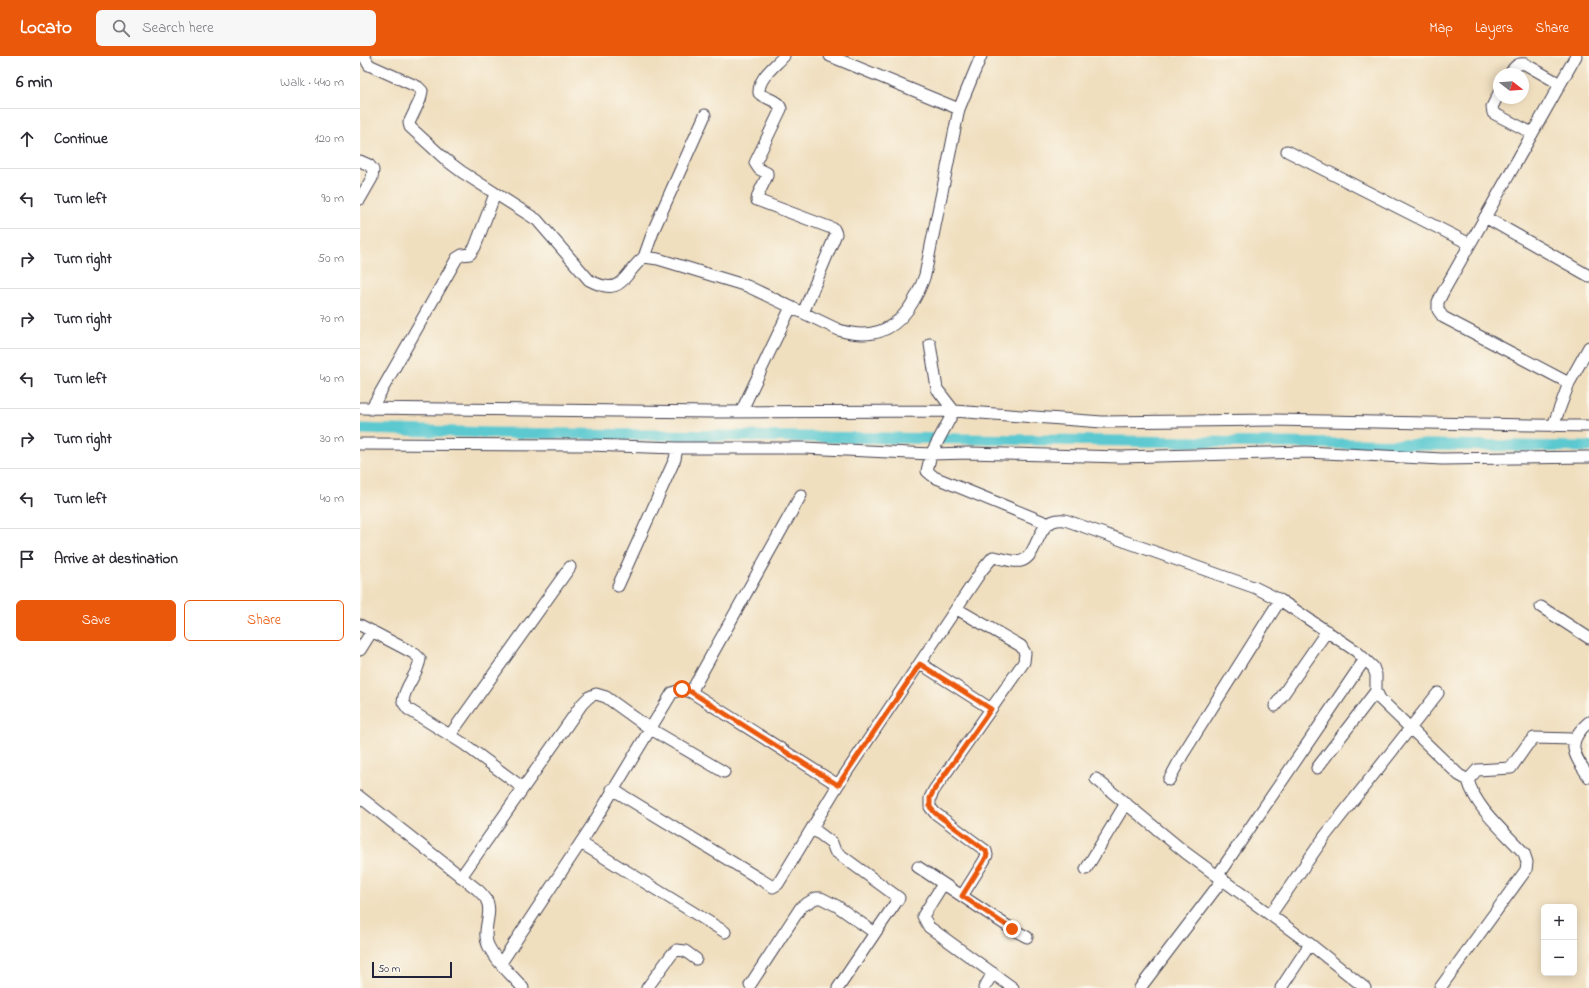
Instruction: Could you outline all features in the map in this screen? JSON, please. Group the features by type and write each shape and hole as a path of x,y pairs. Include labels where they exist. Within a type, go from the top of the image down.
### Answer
{"street":[{"path":"364,56 365,60 369,64 418,87 422,91 420,100 412,117 410,128 446,160 537,220 589,280 600,286 613,287 623,281 636,264 644,257 654,229 705,115"},
{"path":"784,56 762,80 758,87 759,93 777,104 781,109 756,163 759,168 767,174 757,200 834,229 836,234 803,313"},
{"path":"830,56 959,108"},
{"path":"644,257 658,259 747,286 839,330 855,335 877,333 893,325 906,313 919,294 926,275 959,108 981,56"},
{"path":"1569,383 1443,316 1438,310 1438,302 1576,56"},
{"path":"1514,68 1519,64 1525,64 1560,84"},
{"path":"1494,104 1492,107 1494,112 1532,133"},
{"path":"1287,151 1470,244"},
{"path":"360,161 370,165 373,170 372,178 360,199"},
{"path":"366,409 457,258 462,255 470,254 475,247 496,194"},
{"path":"1485,217 1589,276"},
{"path":"741,412 791,307"},
{"path":"930,344 937,389 952,414"},
{"path":"1553,426 1569,383 1589,347"},
{"path":"366,409 952,414 1102,422 1273,420 1589,426"},
{"path":"952,414 933,450 926,471 934,477 1049,524"},
{"path":"360,444 587,445 677,448 933,450 969,453 1121,457 1306,452 1442,459 1589,456"},
{"path":"618,586 675,459 677,448"},
{"path":"691,692 801,495"},
{"path":"612,789 773,887 778,884 838,785 982,570 993,557 1020,562 1026,559 1049,524 1058,519 1065,520 1256,588 1280,600 1327,631 1365,659 1373,667 1376,675 1376,691 1380,699 1459,775 1468,780 1472,793 1479,804 1524,852 1527,862 1526,870 1440,988"},
{"path":"450,736 570,567"},
{"path":"1170,780 1183,754 1280,600"},
{"path":"1541,607 1589,638"},
{"path":"957,609 1021,646 1025,653 1024,662 934,790 930,798 930,807 935,813 986,851 987,855 984,861 962,896"},
{"path":"360,625 415,654 420,660 419,667 404,694 403,702 408,709 450,736 523,788"},
{"path":"360,650 372,631"},
{"path":"1275,706 1327,631"},
{"path":"1140,988 1220,877 1365,659"},
{"path":"920,664 991,709"},
{"path":"501,963 581,843 649,728 672,693 682,689 691,692 838,785"},
{"path":"1317,768 1376,691"},
{"path":"1271,914 1325,836 1438,693"},
{"path":"461,876 582,704 589,697 596,694 606,698 649,728 724,772"},
{"path":"1589,722 1574,739 1573,749 1589,777"},
{"path":"1468,780 1477,770 1511,768 1527,744 1534,738 1574,739"},
{"path":"1096,779 1186,852 1271,914 1365,988"},
{"path":"360,797 461,876 478,890 486,899 488,915 485,933 487,944 501,963 524,988"},
{"path":"1086,869 1126,803"},
{"path":"812,828 832,843 835,851 899,898 838,988"},
{"path":"581,843 725,932"},
{"path":"918,868 1012,929 1027,937"},
{"path":"943,884 923,916 929,928 1014,988"},
{"path":"750,985 801,907 816,898 821,898 836,906 875,933"},
{"path":"1281,988 1310,944"},
{"path":"647,988 672,954 677,950 685,950 696,959"},
{"path":"984,988 993,973"}],"waterway":[{"path":"360,429 495,433 1589,447"}],"route":[{"path":"682,689 691,692 751,732 838,785 920,664 991,709 934,790 930,798 930,807 935,813 986,851 987,855 984,861 962,896 1012,929"}]}
